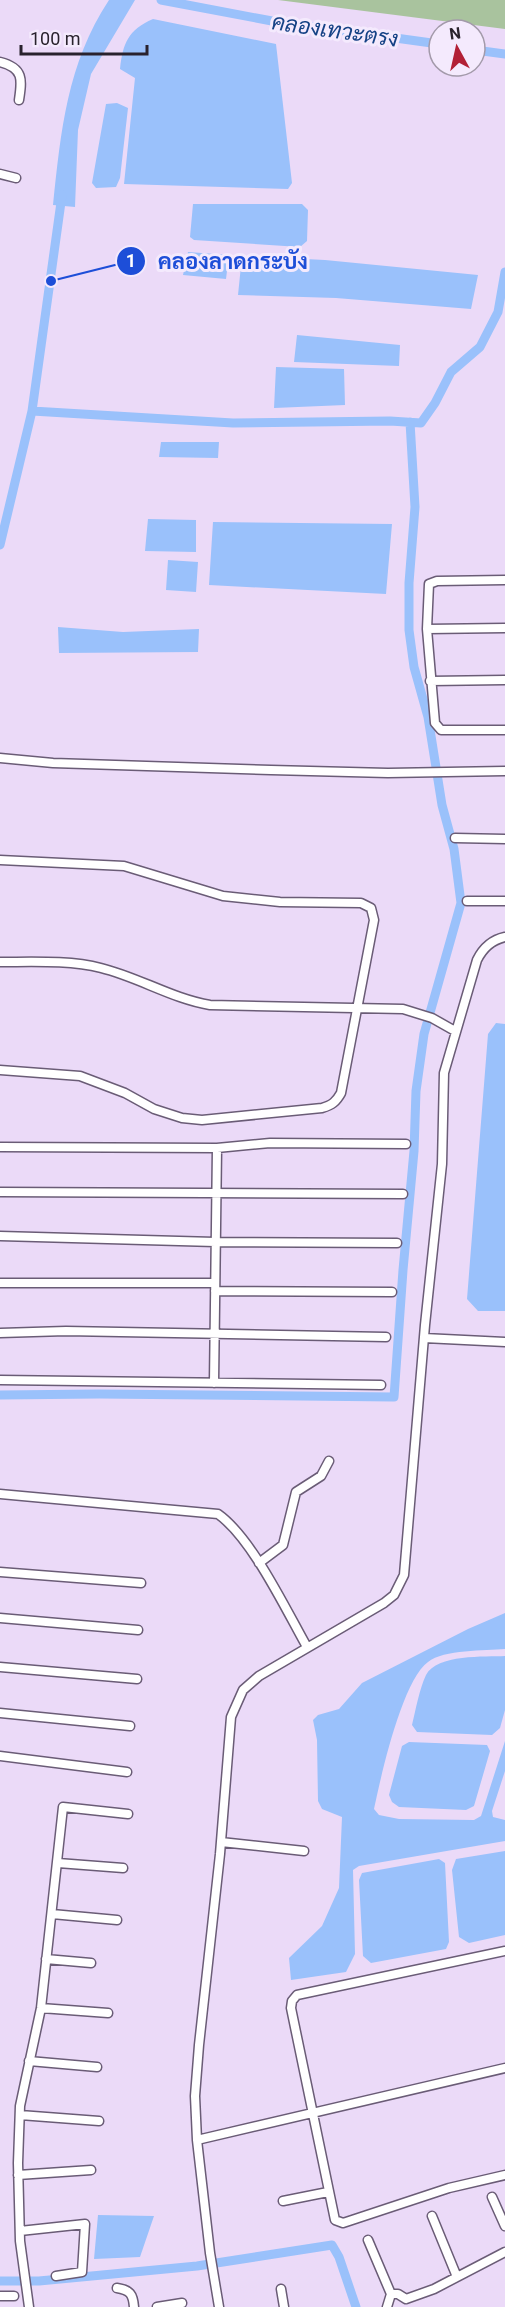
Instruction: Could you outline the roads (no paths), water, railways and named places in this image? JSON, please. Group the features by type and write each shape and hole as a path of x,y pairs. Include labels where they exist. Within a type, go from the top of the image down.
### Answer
{"street":[{"path":"0,62 13,66 19,74 22,82 19,100"},
{"path":"0,174 16,178"},
{"path":"505,580 437,581 429,584 427,629 435,723 441,730 505,730"},
{"path":"427,629 505,628"},
{"path":"430,681 505,680"},
{"path":"0,758 53,763 388,773 505,771"},
{"path":"455,838 505,838"},
{"path":"0,860 124,866 223,896 280,902 353,902 367,905 374,912 341,1093 336,1102 322,1108 202,1120 182,1118 154,1109 125,1093 80,1076 0,1070"},
{"path":"466,902 505,901"},
{"path":"219,2307 210,2253 197,2140 195,2096 221,1842 231,1717 243,1690 259,1676 384,1603 394,1594 405,1575 424,1338 442,1164 444,1073 481,952 489,944 505,937"},
{"path":"0,962 44,962 100,967 192,1002 210,1005 403,1009 418,1012 455,1031"},
{"path":"0,1147 217,1148 270,1143 406,1144"},
{"path":"214,1383 217,1148"},
{"path":"0,1192 403,1194"},
{"path":"0,1236 215,1242 398,1243"},
{"path":"0,1283 392,1292"},
{"path":"0,1333 66,1331 386,1337"},
{"path":"424,1338 505,1342"},
{"path":"0,1380 381,1385"},
{"path":"259,1563 283,1545 296,1492 321,1476 329,1461"},
{"path":"0,1494 218,1514 226,1520 259,1563 307,1647"},
{"path":"0,1572 141,1583"},
{"path":"0,1618 138,1630"},
{"path":"0,1667 137,1679"},
{"path":"0,1713 129,1726"},
{"path":"0,1756 127,1772"},
{"path":"29,2307 20,2236 18,2175 20,2115 41,2008 63,1807 128,1814"},
{"path":"221,1842 304,1851"},
{"path":"58,1863 123,1868"},
{"path":"52,1914 117,1920"},
{"path":"505,1952 297,1995 292,2001 291,2008 333,2217 338,2222 343,2223 449,2188 505,2175"},
{"path":"46,1959 91,1963"},
{"path":"41,2008 108,2013"},
{"path":"29,2061 97,2067"},
{"path":"197,2140 505,2068"},
{"path":"20,2115 99,2121"},
{"path":"18,2175 91,2170"},
{"path":"283,2201 328,2192"},
{"path":"492,2197 505,2226"},
{"path":"432,2216 457,2277"},
{"path":"20,2236 85,2223 82,2272 56,2276"},
{"path":"368,2240 391,2294 387,2307"},
{"path":"391,2294 398,2294 406,2303 505,2252"},
{"path":"117,2288 127,2290 133,2296 134,2307"},
{"path":"280,2289 284,2307"},
{"path":"0,2296 14,2296"},
{"path":"157,2307 182,2303"}],"water":[{"path":"109,0 135,0 91,74 78,130 75,207 53,205 68,98 84,48"},
{"path":"153,19 276,44 292,183 288,189 124,184 135,78 120,69 121,60 128,38 138,28"},
{"path":"117,103 128,108 120,178 116,187 96,188 92,183 106,104"},
{"path":"193,204 302,204 308,210 307,241 300,247 194,240 190,237"},
{"path":"188,252 229,255 226,279 183,275"},
{"path":"242,256 325,260 478,275 471,309 336,298 238,295"},
{"path":"297,335 400,345 399,366 294,362"},
{"path":"276,367 344,369 345,405 274,408"},
{"path":"161,442 219,442 218,458 159,457"},
{"path":"148,519 196,520 196,552 145,551"},
{"path":"213,522 392,524 386,594 209,585"},
{"path":"168,560 198,562 196,592 166,590"},
{"path":"58,627 123,632 199,629 198,652 59,653"},
{"path":"496,1023 505,1024 505,1311 478,1311 467,1299 488,1034"},
{"path":"505,1613 505,1649 465,1651 444,1655 428,1662 419,1672 401,1708 374,1809 379,1815 399,1819 474,1820 481,1816 505,1741 505,1771 492,1811 493,1817 505,1820 505,1841 359,1866 353,1870 355,1954 346,1972 291,1980 289,1958 322,1926 339,1888 342,1817 322,1809 318,1801 317,1740 313,1720 318,1715 339,1709 362,1683 468,1629"},
{"path":"505,1656 505,1710 500,1728 492,1735 417,1732 412,1725 416,1706 426,1675 432,1668 440,1663 462,1658"},
{"path":"409,1742 487,1745 490,1751 474,1806 466,1810 399,1807 392,1802 389,1795 402,1746"},
{"path":"505,1851 505,1935 469,1943 459,1937 452,1870 456,1859"},
{"path":"439,1859 445,1863 449,1942 446,1949 371,1963 363,1956 359,1880 362,1873"},
{"path":"98,2215 154,2216 140,2257 94,2259"}],"waterway":[{"name":"คลองเทวะตรง","path":"161,0 272,21 427,42"},
{"name":"คลองเทวะตรง","path":"487,52 505,54"},
{"path":"0,545 32,411 62,195"},
{"path":"32,411 233,423 390,421 421,423 435,403 451,372 480,347 498,312 505,272"},
{"path":"0,1395 394,1397 414,1151 416,1091 424,1034 461,903 454,849 442,805 428,717 414,667 409,630 409,583 415,507 410,422"},
{"path":"0,2281 39,2281 197,2266 332,2245 339,2257 356,2307"}],"place":[{"name":"คลองลาดกระบัง","path":"51,281"}]}
